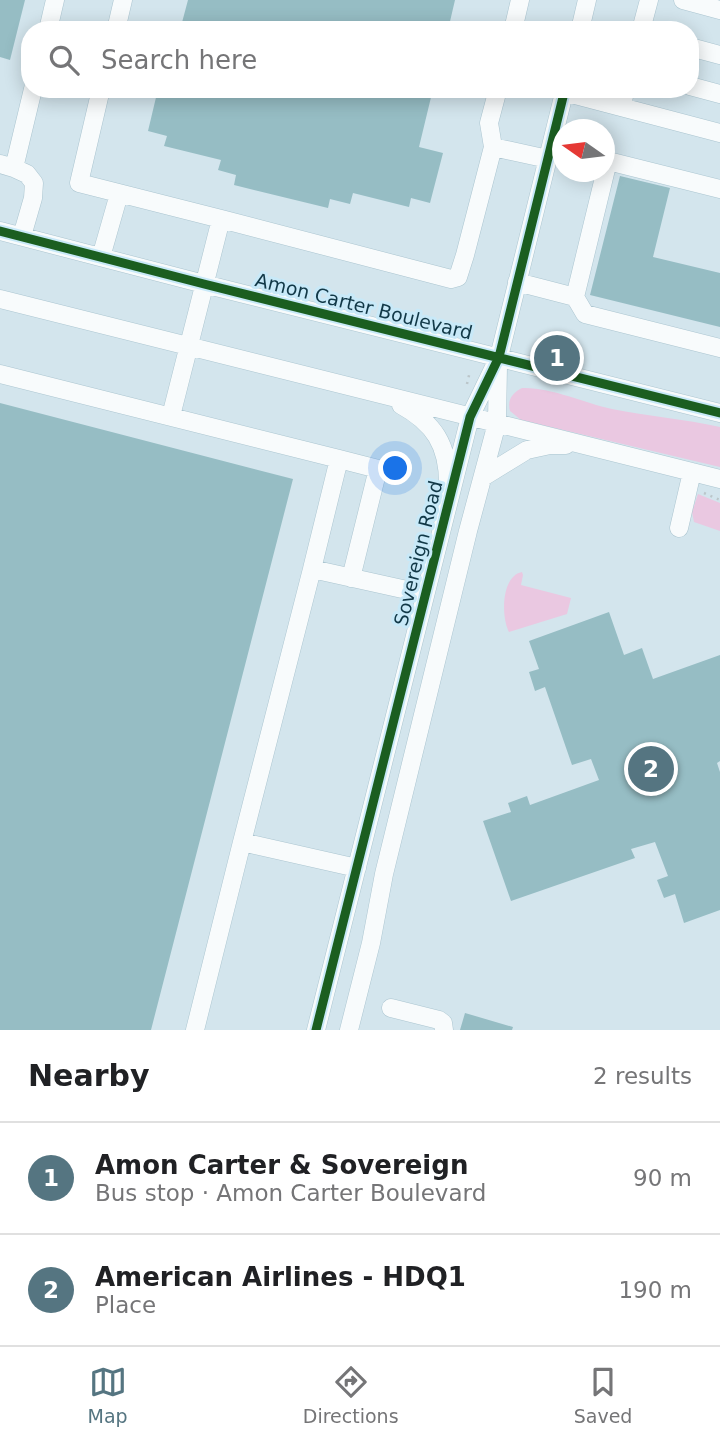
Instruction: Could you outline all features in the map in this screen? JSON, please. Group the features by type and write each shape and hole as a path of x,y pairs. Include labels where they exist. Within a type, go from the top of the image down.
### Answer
{"street":[{"path":"50,21 55,0"},
{"path":"118,21 123,0"},
{"path":"515,21 520,0"},
{"path":"582,21 587,0"},
{"path":"643,21 649,0"},
{"path":"683,0 720,10"},
{"path":"699,49 720,55"},
{"path":"699,88 720,94"},
{"path":"22,236 33,198 34,183 27,174 7,166 30,98"},
{"path":"100,98 79,184 451,279 458,277 493,147 489,123 496,98"},
{"name":"Sovereign Road","path":"560,119 564,98"},
{"path":"590,98 720,134"},
{"path":"621,107 624,98"},
{"path":"493,147 552,151"},
{"name":"Sovereign Road","path":"349,1030 371,943 384,874 497,423 499,357 552,158"},
{"path":"615,162 720,189"},
{"path":"601,182 575,297 585,314 720,348"},
{"path":"101,257 119,194"},
{"path":"171,416 221,219"},
{"name":"Amon Carter Boulevard","path":"0,231 720,413"},
{"path":"517,282 575,297"},
{"path":"0,299 720,479"},
{"name":"Sovereign Road","path":"316,1030 470,416 499,357"},
{"path":"0,373 378,469 351,578"},
{"path":"382,395 412,411 429,425 440,441 448,463 448,486 440,538"},
{"path":"483,477 527,450 550,445 583,444"},
{"path":"195,1030 339,459"},
{"path":"679,528 692,472"},
{"path":"312,569 425,594"},
{"path":"243,842 357,868"},
{"path":"391,1008 439,1020 443,1023 444,1030"}],"path":[{"path":"465,391 470,371"},
{"path":"701,492 720,500"}],"shaded area":[{"path":"522,388 556,393 612,409 720,427 720,467 521,420 510,411 509,403 513,395"},
{"path":"698,494 720,503 720,531 694,522 692,512"},
{"path":"522,572 521,585 571,598 567,614 509,632 505,617 505,598 510,581"}],"building":[{"path":"0,0 25,0 10,60 0,57"},
{"path":"188,0 455,0 450,21 182,21"},
{"path":"156,98 431,98 419,147 443,153 430,203 411,198 409,207 353,193 350,204 330,199 328,208 234,185 236,175 218,170 221,160 164,146 167,136 148,131"},
{"path":"620,176 670,188 653,257 720,273 720,327 590,295"},
{"path":"0,403 293,479 151,1030 0,1030"},
{"path":"609,612 624,655 642,648 653,679 720,655 720,761 717,763 720,772 720,910 684,923 675,894 664,898 657,880 668,876 655,842 631,849 635,858 511,901 483,821 511,812 508,803 527,796 530,805 599,780 591,759 572,765 545,687 535,691 529,672 539,669 529,641"},
{"path":"465,1013 513,1027 512,1030 460,1030"}],"cycle path":[{"path":"316,1030 470,417 499,357 563,98"},
{"path":"0,231 720,413"}],"place":[{"name":"Amon Carter & Sovereign","path":"557,358"},
{"name":"American Airlines - HDQ1","path":"651,769"}]}
